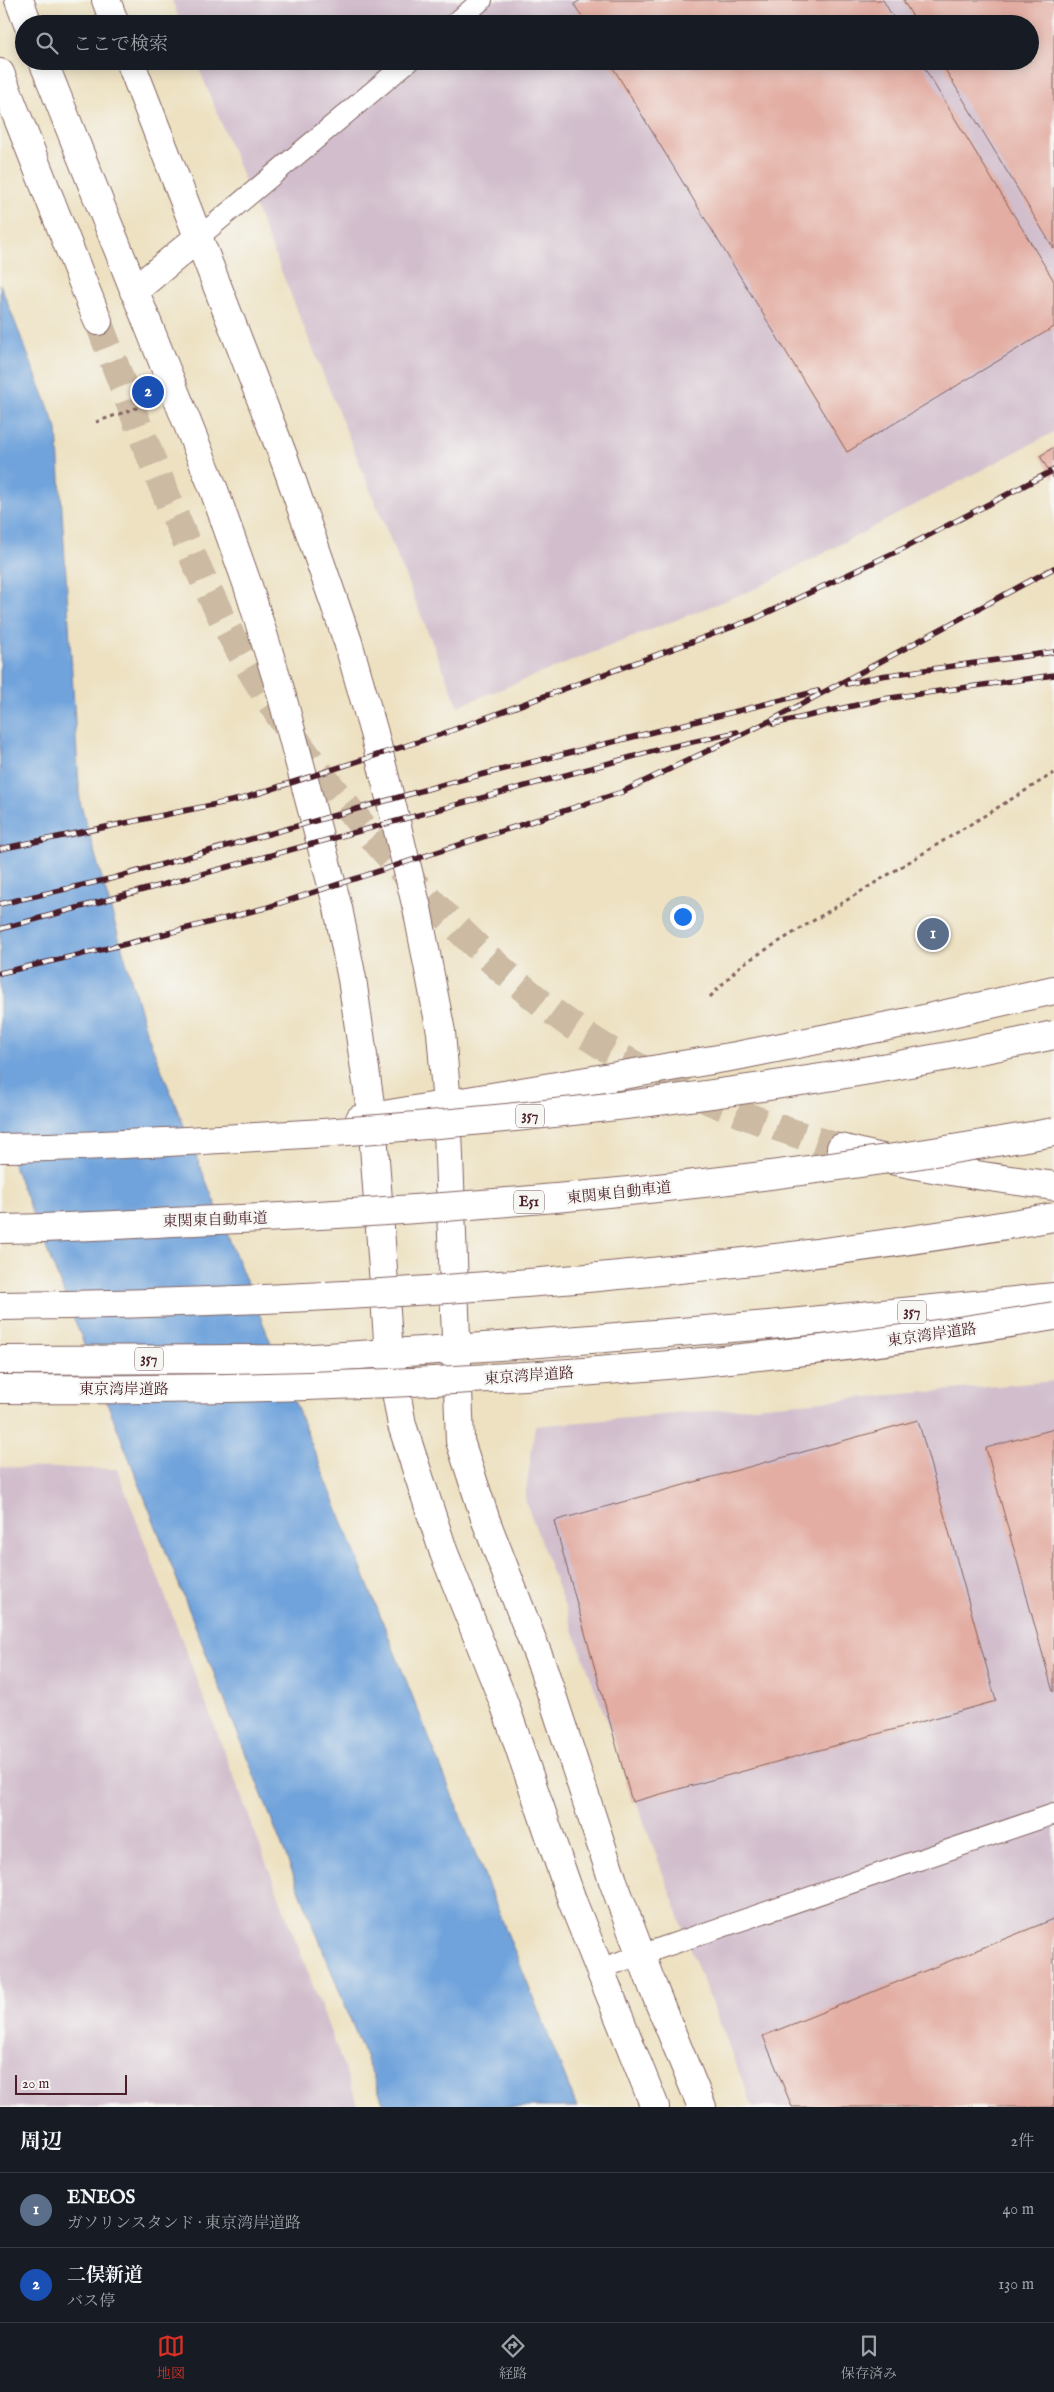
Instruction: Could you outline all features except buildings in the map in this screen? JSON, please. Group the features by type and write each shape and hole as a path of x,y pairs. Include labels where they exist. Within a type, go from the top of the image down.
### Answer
{"main road":[{"path":"19,0 25,15"},
{"path":"106,0 112,15"},
{"path":"47,70 214,490 248,586 280,689 310,796 349,961 372,1118 389,1353 402,1425 444,1553 504,1703 573,1903 655,2107"},
{"path":"134,70 199,237 316,548 348,642 372,724 402,845 434,988 441,1032 447,1105 460,1441 486,1521 543,1668 613,1881 702,2107"},
{"path":"0,73 98,321"},
{"path":"134,291 199,237"},
{"name":"357","path":"0,1160 176,1146 372,1118 736,1056 924,1019 1054,990"},
{"name":"357","path":"0,1148 297,1135 416,1127 517,1117 636,1104 817,1078 1054,1035"},
{"name":"東関東自動車道","path":"0,1229 414,1211 645,1191 838,1168 1054,1132"},
{"path":"841,1148 881,1158 968,1174 1054,1186"},
{"path":"0,1306 321,1297 540,1282 654,1272 858,1248 1054,1217"},
{"name":"東京湾岸道路","path":"0,1360 297,1359 457,1349 769,1325 1054,1297"},
{"name":"東京湾岸道路","path":"0,1389 321,1386 553,1375 774,1356 878,1343 1054,1316"}],"lane":[{"path":"464,15 482,0"},
{"path":"199,237 398,70"},
{"path":"599,1968 1054,1814"}],"path":[{"path":"96,422 176,394"},
{"path":"710,997 740,964 1054,774"}],"shaded area":[{"path":"172,0 1054,0 1054,432 757,588 458,706 200,70 1039,70 1039,15 178,15"},
{"path":"1054,1381 1054,2107 753,2107 700,1974 525,1499 535,1426"},
{"path":"0,1467 117,1469 359,2107 0,2107"}],"water":[{"path":"0,284 57,429 80,802 146,1031 577,2107 385,2107 0,1131"}],"tunnel":[{"path":"98,321 155,468 186,541 219,612 240,651 262,689 313,763 398,866 492,961 537,1000 611,1051 638,1067 723,1107 781,1129 841,1148"}],"railway":[{"path":"0,849 241,799 439,735 754,619 906,547 1054,470"},
{"path":"0,973 126,944 265,908 622,792 774,719 1054,568"},
{"path":"847,684 881,676 1054,652"},
{"path":"773,724 883,699 1054,675"},
{"path":"0,904 114,878 452,782 818,691"},
{"path":"0,929 661,749 737,732"}],"place":[{"name":"二俣新道","path":"148,392"},
{"name":"ENEOS","path":"933,934"}]}
